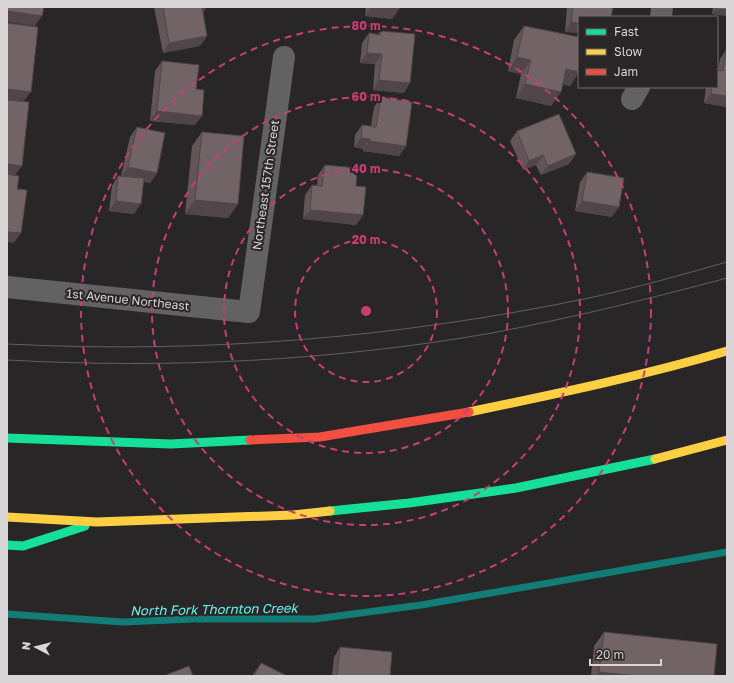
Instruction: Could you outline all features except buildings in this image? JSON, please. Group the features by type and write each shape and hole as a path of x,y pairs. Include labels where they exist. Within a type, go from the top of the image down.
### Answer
{"highway":[{"path":"7,438 171,444 320,437 451,416 562,393 683,364 727,351"},
{"path":"7,517 97,522 293,515 410,503 516,488 676,454 727,440"},
{"path":"7,545 24,546 97,522"}],"street":[{"name":"Northeast 157th Street","path":"249,312 284,57"},
{"name":"1st Avenue Northeast","path":"7,287 249,312"}],"waterway":[{"name":"North Fork Thornton Creek","path":"7,614 123,622 194,619 315,619 421,605 727,552"}],"tram line":[{"path":"7,344 80,347 154,347 300,340 372,333 517,312 589,298 641,286 727,262"},
{"path":"7,360 68,363 189,363 311,356 372,350 432,343 522,327 610,308 727,278"}],"traffic: fast":[{"path":"7,438 171,444 250,440"},
{"path":"330,511 409,503 516,488 655,459"},
{"path":"7,545 23,546 85,526"}],"traffic: slow":[{"path":"469,412 631,377 727,351"},
{"path":"655,459 727,440"},
{"path":"7,517 97,522 293,515 330,511"}],"traffic: jam":[{"path":"250,440 320,437 469,412"}]}
